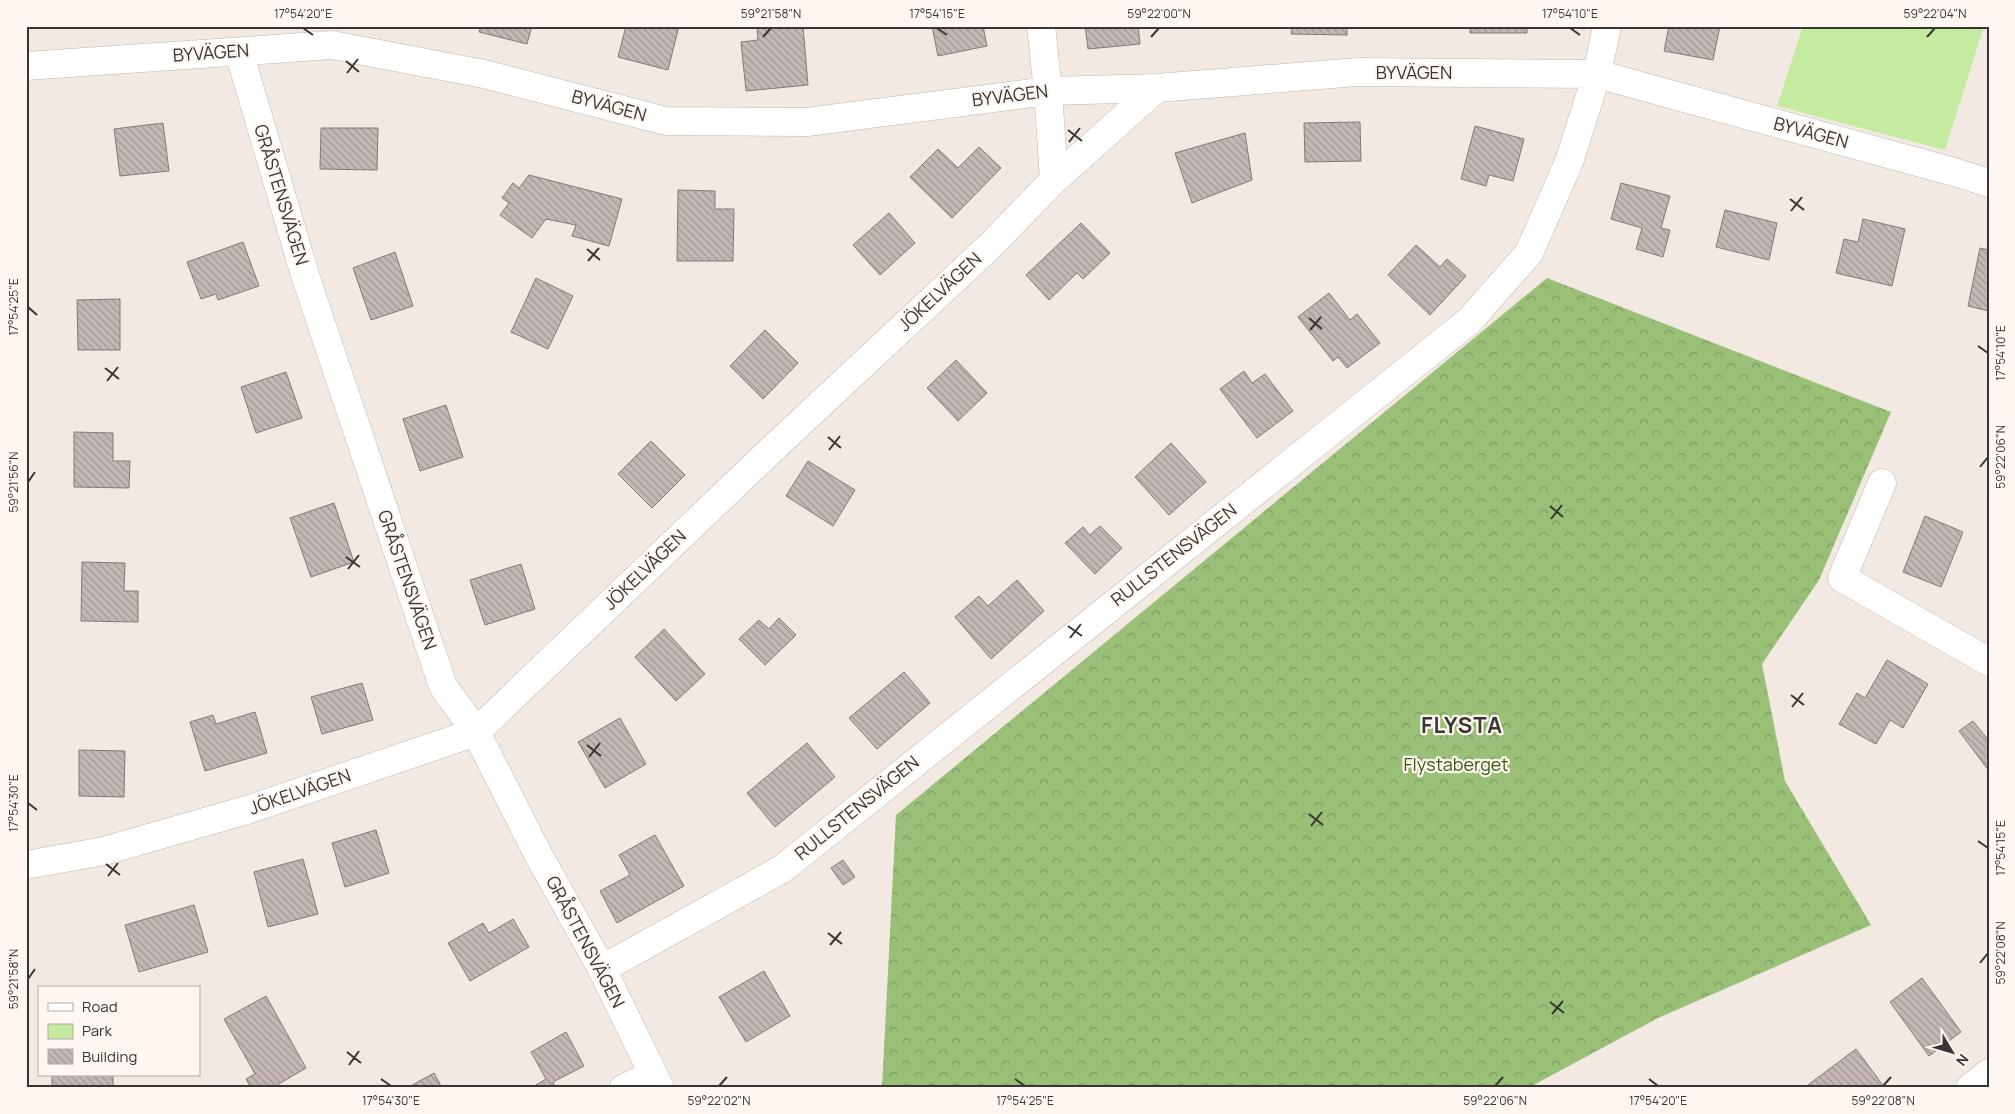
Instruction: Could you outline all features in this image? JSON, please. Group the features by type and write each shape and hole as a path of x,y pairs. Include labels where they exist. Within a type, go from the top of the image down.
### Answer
{"street":[{"path":"1042,26 1054,180"},
{"name":"RULLSTENSVÄGEN","path":"602,969 782,869 1469,321 1529,253 1569,162 1597,74 1607,26"},
{"name":"BYVÄGEN","path":"26,66 332,45 484,74 666,121 806,122 1048,91 1157,88 1358,72 1597,74 1954,172 1989,184"},
{"name":"GRÅSTENSVÄGEN","path":"239,52 305,275 443,686 476,732 539,856 602,969 656,1081 624,1088"},
{"name":"JÖKELVÄGEN","path":"26,865 104,851 250,809 476,732 775,447 991,245 1054,180 1157,88"},
{"path":"1882,483 1842,578 1989,662"},
{"path":"1970,1088 1989,1073"}],"green space":[{"path":"1803,26 1984,26 1945,150 1777,106"},
{"name":"Flystaberget","path":"1547,278 1891,412 1819,580 1762,664 1785,781 1871,925 1658,1018 1528,1088 882,1088 896,815"}],"building":[{"path":"481,26 532,26 527,44 479,32"},
{"path":"626,26 679,26 668,70 618,57"},
{"path":"757,26 803,26 808,85 746,91 741,42 758,40"},
{"path":"932,26 983,26 987,46 938,56"},
{"path":"1085,26 1138,26 1140,44 1088,49"},
{"path":"1292,26 1347,26 1347,35 1291,34"},
{"path":"1470,26 1527,26 1527,33 1470,33"},
{"path":"1669,26 1720,26 1713,60 1664,51"},
{"path":"1360,122 1361,161 1305,162 1304,123"},
{"path":"163,123 169,171 120,176 114,129"},
{"path":"1475,126 1524,139 1513,181 1489,175 1486,186 1461,179"},
{"path":"321,128 378,128 377,170 320,169"},
{"path":"1245,133 1252,180 1192,203 1175,153"},
{"path":"979,147 1001,168 952,218 910,177 938,149 958,168"},
{"path":"529,175 622,199 609,246 572,236 576,225 546,219 532,238 500,215 509,203 502,198 513,183 519,188"},
{"path":"1621,183 1670,196 1661,228 1670,230 1663,257 1636,249 1642,228 1611,219"},
{"path":"678,190 715,191 715,209 734,209 733,261 677,261"},
{"path":"1725,210 1777,223 1769,260 1716,247"},
{"path":"889,213 915,243 880,275 853,245"},
{"path":"1863,219 1905,229 1892,286 1836,273 1844,239 1858,242"},
{"path":"1081,223 1110,253 1083,279 1077,273 1049,300 1026,275"},
{"path":"243,242 259,286 218,300 216,294 201,299 187,262"},
{"path":"1416,245 1440,267 1447,259 1466,276 1430,315 1388,275"},
{"path":"1980,248 1989,250 1989,311 1968,306"},
{"path":"395,252 413,306 371,320 353,268"},
{"path":"536,278 573,296 548,349 511,332"},
{"path":"1329,293 1350,320 1357,314 1380,343 1347,368 1338,357 1333,361 1298,317"},
{"path":"120,299 120,350 78,350 77,300"},
{"path":"765,330 798,363 763,399 730,366"},
{"path":"956,360 987,393 958,421 927,388"},
{"path":"1244,371 1252,383 1265,374 1293,411 1257,438 1220,389"},
{"path":"286,372 302,418 256,433 241,387"},
{"path":"446,405 463,457 420,471 403,419"},
{"path":"74,432 113,433 113,461 130,461 129,488 74,487"},
{"path":"651,441 685,475 652,508 618,474"},
{"path":"1171,443 1206,482 1169,515 1135,477"},
{"path":"808,461 855,490 833,526 786,496"},
{"path":"334,503 354,562 311,577 290,518"},
{"path":"1925,516 1963,532 1941,587 1903,572"},
{"path":"1100,526 1122,548 1095,574 1065,543 1083,527 1090,535"},
{"path":"82,562 125,563 124,591 138,591 138,622 81,621"},
{"path":"521,564 535,609 485,625 470,580"},
{"path":"1017,580 1044,611 991,659 955,617 979,596 988,606"},
{"path":"779,618 796,635 765,665 739,639 759,620 769,629"},
{"path":"664,629 705,674 676,701 635,657"},
{"path":"1887,660 1928,684 1903,728 1890,720 1876,744 1839,724 1857,693 1865,698"},
{"path":"904,672 930,703 877,749 849,718"},
{"path":"362,683 373,720 322,734 311,697"},
{"path":"255,712 267,753 205,771 190,722 213,715 216,724"},
{"path":"620,718 646,764 605,788 578,742"},
{"path":"1973,721 1989,741 1989,771 1959,731"},
{"path":"807,743 835,777 775,827 747,793"},
{"path":"79,750 125,751 124,797 79,796"},
{"path":"376,830 389,873 345,887 332,843"},
{"path":"655,835 684,886 617,923 600,891 630,875 619,855"},
{"path":"303,859 318,914 268,927 254,872"},
{"path":"843,860 855,877 843,885 831,868"},
{"path":"194,905 208,952 139,972 125,925"},
{"path":"513,919 529,947 470,981 448,943 483,923 489,933"},
{"path":"764,971 790,1016 746,1042 719,997"},
{"path":"1922,978 1961,1032 1929,1056 1890,1002"},
{"path":"266,996 306,1068 272,1088 251,1088 246,1079 255,1074 224,1019"},
{"path":"566,1032 584,1066 553,1082 556,1088 535,1088 534,1086 546,1079 531,1052"},
{"path":"1856,1049 1885,1088 1804,1088"},
{"path":"434,1073 442,1088 407,1088"},
{"path":"52,1076 113,1076 113,1088 52,1088"}],"district":[{"name":"FLYSTA","path":"1462,725"}]}
